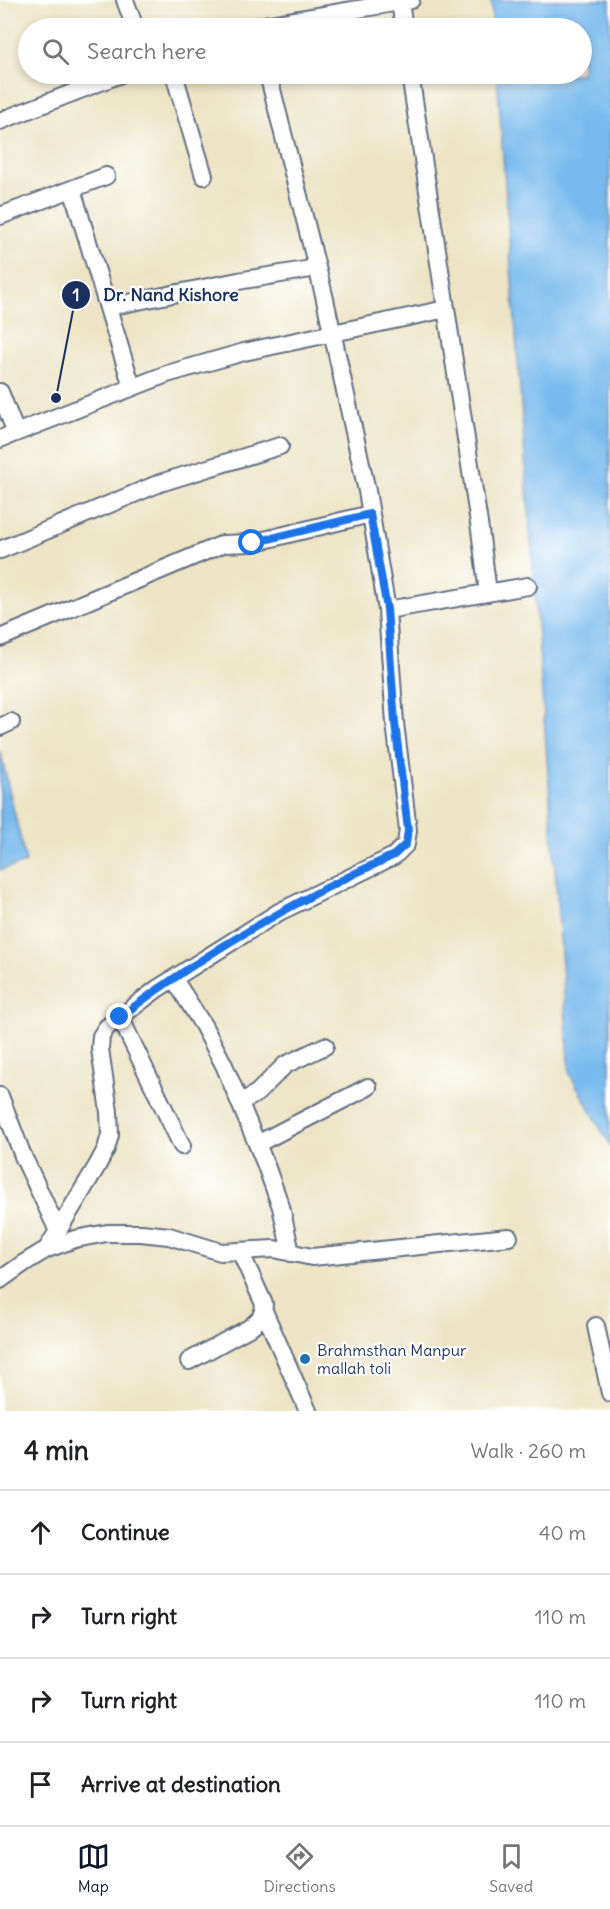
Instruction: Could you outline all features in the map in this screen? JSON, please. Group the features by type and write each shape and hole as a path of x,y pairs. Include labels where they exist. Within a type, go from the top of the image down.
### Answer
{"street":[{"path":"125,0 131,18"},
{"path":"310,18 406,1 405,18"},
{"path":"1,119 95,84"},
{"path":"177,84 204,176"},
{"path":"47,1250 106,1149 110,1135 110,1112 102,1067 101,1036 107,1027 174,979 279,912 394,855 406,844 408,830 395,723 387,609 370,514 332,334 271,84"},
{"path":"412,84 488,592"},
{"path":"0,216 106,176"},
{"path":"72,189 132,387"},
{"path":"108,307 317,268"},
{"path":"0,392 8,436 167,374 244,352 446,309"},
{"path":"0,550 160,483 280,447"},
{"path":"0,638 223,544 252,543 370,514"},
{"path":"387,609 528,586"},
{"path":"174,979 203,1025 224,1065 281,1208 291,1252"},
{"path":"120,1017 182,1146"},
{"path":"240,1103 257,1093 285,1065 324,1046"},
{"path":"257,1144 368,1087"},
{"path":"0,1096 23,1156 58,1231"},
{"path":"0,1280 47,1250 75,1239 107,1233 169,1236 221,1252 274,1249 312,1257 509,1237"},
{"path":"240,1251 308,1411"},
{"path":"189,1361 249,1328 258,1321 264,1311"},
{"path":"596,1326 610,1393"}],"water":[{"path":"491,0 610,0 610,1145 570,1074 498,84 592,84 592,18 492,18"},
{"path":"0,751 26,863 0,870"}],"place":[{"name":"Dr. Nand Kishore","path":"56,398"},
{"name":"Brahmsthan Manpur mallah toli","path":"305,1359"}],"route":[{"path":"120,1017 157,989 279,912 394,855 406,844 408,830 395,723 387,609 370,514 252,543"}]}
